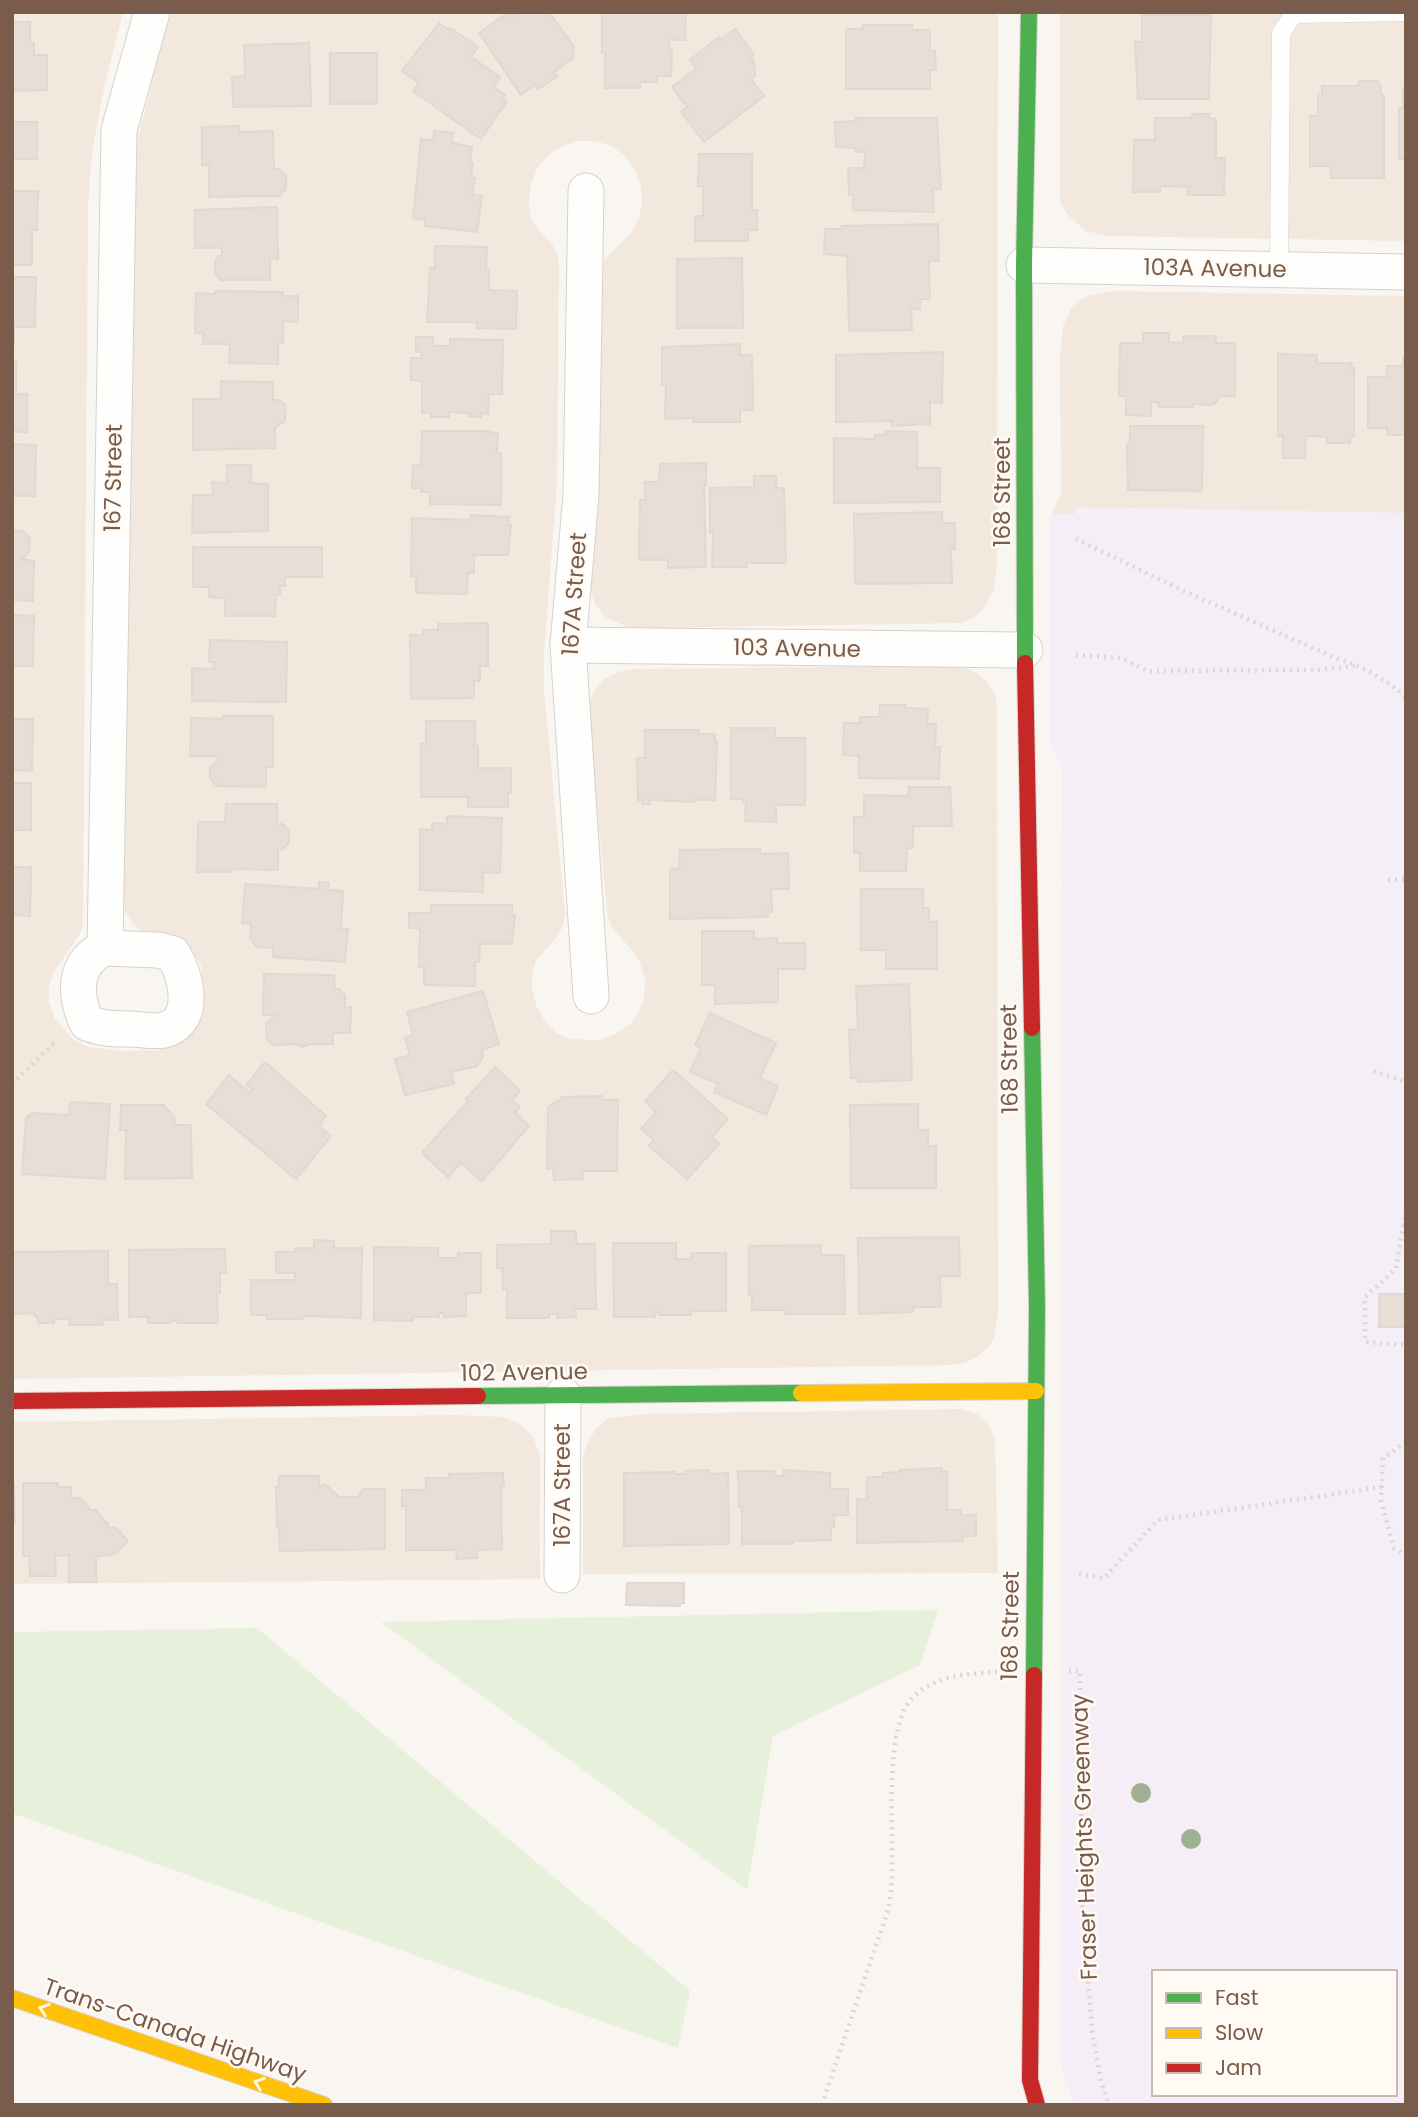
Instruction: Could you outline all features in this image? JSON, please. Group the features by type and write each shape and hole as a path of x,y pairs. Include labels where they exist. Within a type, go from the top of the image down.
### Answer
{"main road":[{"name":"168 Street","path":"1029,12 1024,265 1025,650 1037,1307 1030,2080 1037,2105"},
{"name":"102 Avenue","path":"12,1401 1036,1391"},
{"name":"Trans-Canada Highway","path":"12,1998 324,2105"}],"street":[{"name":"167 Street","path":"106,948 119,130 152,12"},
{"name":"167A Street","path":"586,191 581,495 568,645 592,996"},
{"name":"103A Avenue","path":"1024,265 1406,272"},
{"name":"103 Avenue","path":"568,645 1025,650"},
{"path":"106,948 158,950 173,954 187,987 186,1004 179,1020 164,1030 99,1028 87,1023 79,1006 78,988 82,970 93,953 106,948"},
{"name":"167A Street","path":"562,1575 563,1395"}],"lane":[{"path":"1279,270 1281,33 1294,14 1406,12"}],"path":[{"path":"1076,539 1184,591 1338,659 1359,665 1404,695"},
{"path":"1076,655 1121,658 1148,671 1315,670 1359,665"},
{"path":"1388,880 1406,879"},
{"path":"12,1084 83,1015"},
{"path":"1374,1071 1406,1082"},
{"path":"1406,1211 1396,1269 1365,1297 1365,1342 1406,1345"},
{"path":"1406,1442 1383,1458 1381,1500 1394,1548 1406,1555"},
{"path":"1079,1574 1104,1578 1158,1520 1382,1487"},
{"name":"Fraser Heights Greenway","path":"1060,1671 1080,1671 1082,1899 1092,2031 1101,2081 1109,2105"},
{"path":"821,2105 891,1895 894,1746 902,1713 922,1689 955,1676 989,1673"}],"shaded area":[{"path":"12,12 123,12 104,88 92,152 88,206 83,919 81,932 55,971 49,986 49,1002 55,1019 74,1040 88,1047 123,1051 158,1050 174,1044 201,1009 204,993 201,964 193,955 144,934 133,924 125,911 123,893 132,176 137,143 169,12 998,12 997,560 994,590 982,611 972,619 960,623 629,628 604,616 595,604 590,578 599,487 601,272 605,259 628,236 638,221 642,203 641,186 635,170 625,156 612,146 595,141 577,141 548,155 536,170 530,189 529,206 532,222 552,244 558,256 559,269 557,483 544,651 544,690 565,913 563,926 557,937 536,960 532,989 536,1005 555,1032 569,1039 598,1040 616,1034 630,1024 639,1012 644,996 645,979 640,963 612,928 608,917 589,734 589,704 595,689 604,679 618,672 635,669 942,666 968,669 978,674 988,683 995,695 997,706 998,1313 994,1338 988,1348 978,1356 965,1363 952,1365 12,1379"},
{"path":"1060,12 1406,12 1406,241 1108,236 1085,231 1067,214 1061,204"},
{"path":"1116,291 1406,296 1406,519 1052,514 1061,493 1060,355 1063,326 1072,307 1079,301 1090,295"},
{"path":"1075,507 1406,513 1406,2105 1075,2105 1062,2072 1061,767 1050,743 1049,528 1052,514 1075,514"},
{"path":"961,1409 977,1414 989,1426 995,1440 998,1573 583,1574 583,1459 587,1443 596,1429 608,1418 645,1414"},
{"path":"453,1415 503,1417 520,1424 533,1437 540,1455 540,1579 12,1584 12,1422"}],"green space":[{"path":"938,1610 920,1665 773,1736 747,1890 381,1622"},
{"path":"257,1628 690,1991 678,2048 12,1813 12,1632"}],"building":[{"path":"509,12 515,15 519,12 549,12 574,47 572,59 554,72 557,77 538,89 535,85 521,95 479,33"},
{"path":"602,12 686,12 685,40 669,40 672,50 671,76 657,76 657,82 640,82 640,88 605,88"},
{"path":"1142,15 1211,15 1209,99 1138,99 1135,42 1142,42"},
{"path":"12,22 30,22 30,43 34,43 34,55 47,55 47,90 12,91"},
{"path":"439,23 478,47 471,57 500,77 494,87 505,95 503,99 507,101 481,139 413,91 419,83 402,71"},
{"path":"863,25 912,25 912,30 930,30 930,51 935,51 936,70 930,70 930,89 846,89 846,29 863,29"},
{"path":"735,29 754,55 751,58 755,76 751,79 764,96 704,142 681,112 687,107 672,87 696,69 690,60 719,37 721,40"},
{"path":"309,43 311,106 233,107 232,77 245,76 244,45"},
{"path":"330,53 377,53 377,104 330,104"},
{"path":"1360,81 1377,81 1381,86 1381,95 1384,95 1384,178 1331,178 1331,166 1310,166 1310,116 1318,116 1318,94 1322,94 1322,86 1357,86"},
{"path":"1403,88 1406,88 1406,159 1399,159 1399,108 1403,108"},
{"path":"1192,114 1209,114 1209,118 1216,119 1216,158 1225,158 1224,195 1187,195 1188,187 1160,186 1160,192 1133,192 1134,140 1155,140 1155,118 1192,118"},
{"path":"856,118 937,118 941,189 933,189 934,212 853,210 853,195 849,195 848,168 864,168 865,152 856,152 855,148 836,147 835,122 856,121"},
{"path":"12,122 37,122 37,159 12,159"},
{"path":"239,126 239,132 273,131 274,169 279,169 286,175 286,189 279,196 209,197 209,165 202,165 202,127"},
{"path":"434,131 453,133 452,143 472,147 471,178 475,178 472,195 482,196 477,232 425,226 425,220 413,218 421,139 433,141"},
{"path":"699,154 752,154 752,210 757,210 757,230 748,230 748,241 695,241 695,216 703,216 703,186 698,186"},
{"path":"12,191 38,191 37,230 32,230 32,265 12,265"},
{"path":"277,207 278,259 270,259 270,280 221,280 215,273 215,261 222,256 222,248 195,248 195,210"},
{"path":"938,224 939,261 929,261 930,299 920,299 920,309 911,309 912,330 849,331 847,256 824,254 825,229 842,229 842,226"},
{"path":"435,246 487,247 489,290 517,291 516,329 476,328 477,322 427,322 430,268 435,268"},
{"path":"742,258 743,328 677,328 677,259"},
{"path":"12,277 36,277 35,327 14,327 14,346"},
{"path":"215,291 283,292 283,296 298,296 298,322 283,321 283,343 278,343 278,364 229,363 230,344 203,344 203,333 195,333 196,293 215,294"},
{"path":"1143,333 1169,333 1169,342 1183,343 1183,336 1216,336 1216,343 1235,343 1235,396 1221,396 1213,405 1193,404 1193,407 1159,407 1158,402 1151,402 1151,416 1126,415 1126,396 1119,396 1120,343 1143,343"},
{"path":"416,337 433,337 433,346 450,346 450,339 503,340 502,394 489,394 488,414 481,413 481,417 449,412 449,417 431,417 431,413 422,413 422,381 411,380 411,358 422,358 422,352 416,352"},
{"path":"740,344 740,355 752,355 753,410 740,410 740,422 693,422 693,418 665,419 666,385 662,385 662,347"},
{"path":"943,352 942,403 930,402 930,424 892,426 892,421 836,422 836,355"},
{"path":"1278,354 1317,355 1317,363 1352,363 1354,436 1350,436 1350,443 1327,443 1327,437 1306,436 1305,458 1283,458 1283,436 1278,436"},
{"path":"1403,358 1406,358 1406,438 1403,435 1387,435 1387,428 1368,428 1368,377 1387,377 1387,366 1403,366"},
{"path":"12,362 16,362 16,394 27,394 27,432 12,432"},
{"path":"221,381 273,382 273,400 279,400 285,405 285,421 275,428 275,448 193,450 193,399 221,399"},
{"path":"1130,426 1203,426 1202,491 1128,490 1127,444 1130,444"},
{"path":"422,431 498,433 497,453 501,453 501,505 430,504 430,492 412,488 413,465 421,466"},
{"path":"886,431 917,432 917,468 940,468 940,502 834,503 834,438 875,439 875,435 886,435"},
{"path":"12,444 36,445 35,496 12,496"},
{"path":"706,463 706,567 668,568 668,560 639,560 640,500 645,500 645,482 659,482 660,464"},
{"path":"227,465 251,465 251,483 268,484 268,531 192,533 193,495 213,495 212,482 227,483"},
{"path":"754,476 776,476 776,488 784,488 786,563 747,563 747,567 712,567 710,488 754,487"},
{"path":"942,512 942,523 955,523 955,549 951,549 952,583 855,584 854,514"},
{"path":"471,515 509,517 508,525 511,525 508,555 474,555 474,573 468,573 467,594 416,593 416,576 411,576 412,518 470,520"},
{"path":"12,531 22,531 30,538 29,552 22,559 34,561 33,601 12,600"},
{"path":"193,547 322,547 322,577 285,577 285,586 280,586 280,595 276,595 275,616 225,616 225,598 209,597 209,587 193,587"},
{"path":"12,615 34,616 33,666 12,666"},
{"path":"488,623 488,666 480,666 480,681 474,681 474,698 411,699 410,635 423,635 423,630 438,630 438,624"},
{"path":"210,640 287,642 286,702 192,701 192,668 214,669 214,662 209,662"},
{"path":"880,705 906,705 905,708 928,709 927,724 936,724 935,747 940,747 939,779 859,778 859,756 843,755 844,723 860,723 860,717 880,717"},
{"path":"223,716 273,716 273,767 266,767 266,787 217,786 210,779 210,767 218,760 218,756 190,756 191,718 223,719"},
{"path":"12,719 33,719 32,771 12,770"},
{"path":"426,721 475,721 478,768 511,768 508,807 468,807 468,797 421,797 421,744 426,744"},
{"path":"731,728 775,728 775,738 805,738 805,805 776,805 776,822 745,821 746,802 743,802 743,799 731,799"},
{"path":"645,730 699,730 699,734 715,734 715,800 650,800 650,804 642,804 642,800 638,800 637,758 645,758"},
{"path":"12,783 31,783 31,830 12,830"},
{"path":"909,787 950,787 952,826 913,826 913,848 907,848 906,871 860,871 860,853 854,853 854,817 864,817 864,795 908,796"},
{"path":"226,804 277,804 277,824 282,824 289,830 289,843 282,850 278,850 278,870 232,869 232,872 197,872 198,822 225,822"},
{"path":"447,816 502,818 500,873 483,872 483,892 420,890 420,829 432,830 432,823 447,824"},
{"path":"760,849 760,854 788,853 789,889 771,889 772,912 767,912 768,917 670,919 670,869 679,869 680,850"},
{"path":"12,867 31,867 30,916 12,915"},
{"path":"319,882 329,883 328,890 343,891 341,929 348,929 345,962 273,957 273,948 257,947 250,939 251,924 242,923 245,884 319,889"},
{"path":"861,889 923,889 923,908 929,908 929,922 937,922 937,969 886,969 886,950 861,950"},
{"path":"431,905 512,905 512,915 515,915 512,944 480,944 479,962 475,962 475,986 424,985 424,967 419,967 420,928 409,928 409,913 431,913"},
{"path":"702,931 754,931 754,939 777,938 777,943 805,943 805,969 778,969 778,1002 715,1004 715,985 702,985"},
{"path":"264,974 334,975 335,989 345,995 345,1008 351,1007 350,1033 333,1033 333,1044 301,1047 297,1044 273,1045 267,1039 266,1024 275,1015 263,1015"},
{"path":"909,984 912,1080 858,1082 858,1078 851,1078 849,1030 858,1029 856,986"},
{"path":"483,991 499,1044 482,1050 483,1057 477,1066 451,1072 454,1084 405,1095 395,1059 410,1055 405,1038 413,1035 407,1012"},
{"path":"710,1013 776,1043 760,1078 778,1086 766,1115 714,1092 718,1084 690,1072 701,1048 695,1045"},
{"path":"265,1062 326,1116 319,1126 331,1136 296,1179 206,1104 229,1075 250,1093 253,1090 246,1085"},
{"path":"495,1067 520,1091 512,1100 520,1107 515,1112 529,1126 482,1181 461,1163 448,1177 422,1153"},
{"path":"673,1070 728,1119 712,1137 719,1144 687,1179 649,1146 654,1140 641,1129 656,1112 645,1101"},
{"path":"602,1096 603,1100 618,1100 617,1171 582,1171 583,1179 554,1180 553,1168 547,1169 548,1107 561,1097"},
{"path":"70,1102 110,1104 105,1179 22,1174 26,1118 32,1113 69,1115"},
{"path":"918,1104 918,1130 928,1130 928,1146 936,1146 936,1188 851,1188 850,1105"},
{"path":"121,1105 163,1105 174,1116 175,1125 191,1125 192,1178 125,1179 126,1130 120,1130"},
{"path":"551,1231 576,1231 576,1244 595,1244 596,1309 575,1309 576,1317 557,1318 557,1314 549,1314 549,1318 507,1318 507,1289 503,1289 502,1268 497,1268 497,1245 551,1244"},
{"path":"959,1237 960,1276 940,1276 941,1307 913,1307 913,1312 859,1314 858,1238"},
{"path":"314,1240 334,1241 334,1248 362,1248 361,1318 303,1316 303,1319 267,1319 267,1315 251,1315 251,1280 295,1280 295,1273 276,1273 276,1252 314,1248"},
{"path":"613,1243 676,1243 676,1259 691,1259 691,1253 726,1253 726,1311 691,1311 691,1315 659,1315 659,1312 655,1312 655,1317 614,1317"},
{"path":"821,1245 821,1255 844,1255 845,1314 785,1314 785,1310 752,1310 752,1295 749,1295 749,1246"},
{"path":"374,1247 438,1248 438,1258 458,1258 458,1253 481,1253 481,1293 466,1293 466,1316 444,1317 444,1313 439,1313 439,1317 413,1317 413,1321 374,1320"},
{"path":"225,1249 226,1273 220,1273 220,1293 217,1293 218,1323 177,1323 177,1320 171,1323 148,1323 148,1317 129,1317 129,1250"},
{"path":"108,1251 108,1284 117,1284 118,1320 102,1320 103,1325 69,1325 69,1319 38,1323 34,1313 12,1314 12,1252"},
{"path":"1379,1294 1406,1294 1406,1327 1379,1327"},
{"path":"942,1468 942,1472 947,1472 947,1510 961,1510 961,1515 976,1515 976,1536 963,1536 963,1541 857,1543 857,1499 867,1499 867,1477 883,1477 883,1473 899,1470"},
{"path":"709,1470 709,1474 728,1473 729,1544 624,1546 624,1473 685,1474 685,1471"},
{"path":"784,1470 830,1473 830,1489 848,1489 848,1515 834,1515 831,1540 793,1541 793,1544 742,1544 738,1471 774,1471 774,1476 784,1476"},
{"path":"503,1473 502,1549 477,1550 477,1558 457,1559 456,1550 406,1550 406,1506 402,1506 402,1490 423,1490 426,1488 426,1478 449,1478 449,1474"},
{"path":"279,1476 319,1476 319,1487 325,1484 339,1497 357,1497 363,1489 385,1489 385,1549 280,1551 276,1487 279,1487"},
{"path":"23,1483 58,1483 58,1487 71,1487 71,1498 80,1498 89,1510 96,1510 108,1524 108,1528 116,1528 128,1541 114,1554 96,1557 96,1582 69,1582 69,1555 55,1556 56,1576 30,1576 29,1556 23,1556"},
{"path":"14,1484 15,1522 12,1522"},
{"path":"627,1583 684,1583 684,1603 680,1603 680,1606 626,1605"}],"traffic: fast":[{"path":"1025,663 1024,265 1029,12"},
{"path":"1032,1028 1037,1307 1034,1675"},
{"path":"478,1396 801,1393"}],"traffic: slow":[{"path":"801,1393 1036,1391"},
{"path":"12,1998 324,2105"}],"traffic: jam":[{"path":"1025,663 1032,1028"},
{"path":"12,1401 478,1396"},
{"path":"1034,1675 1030,2080 1037,2105"}]}
